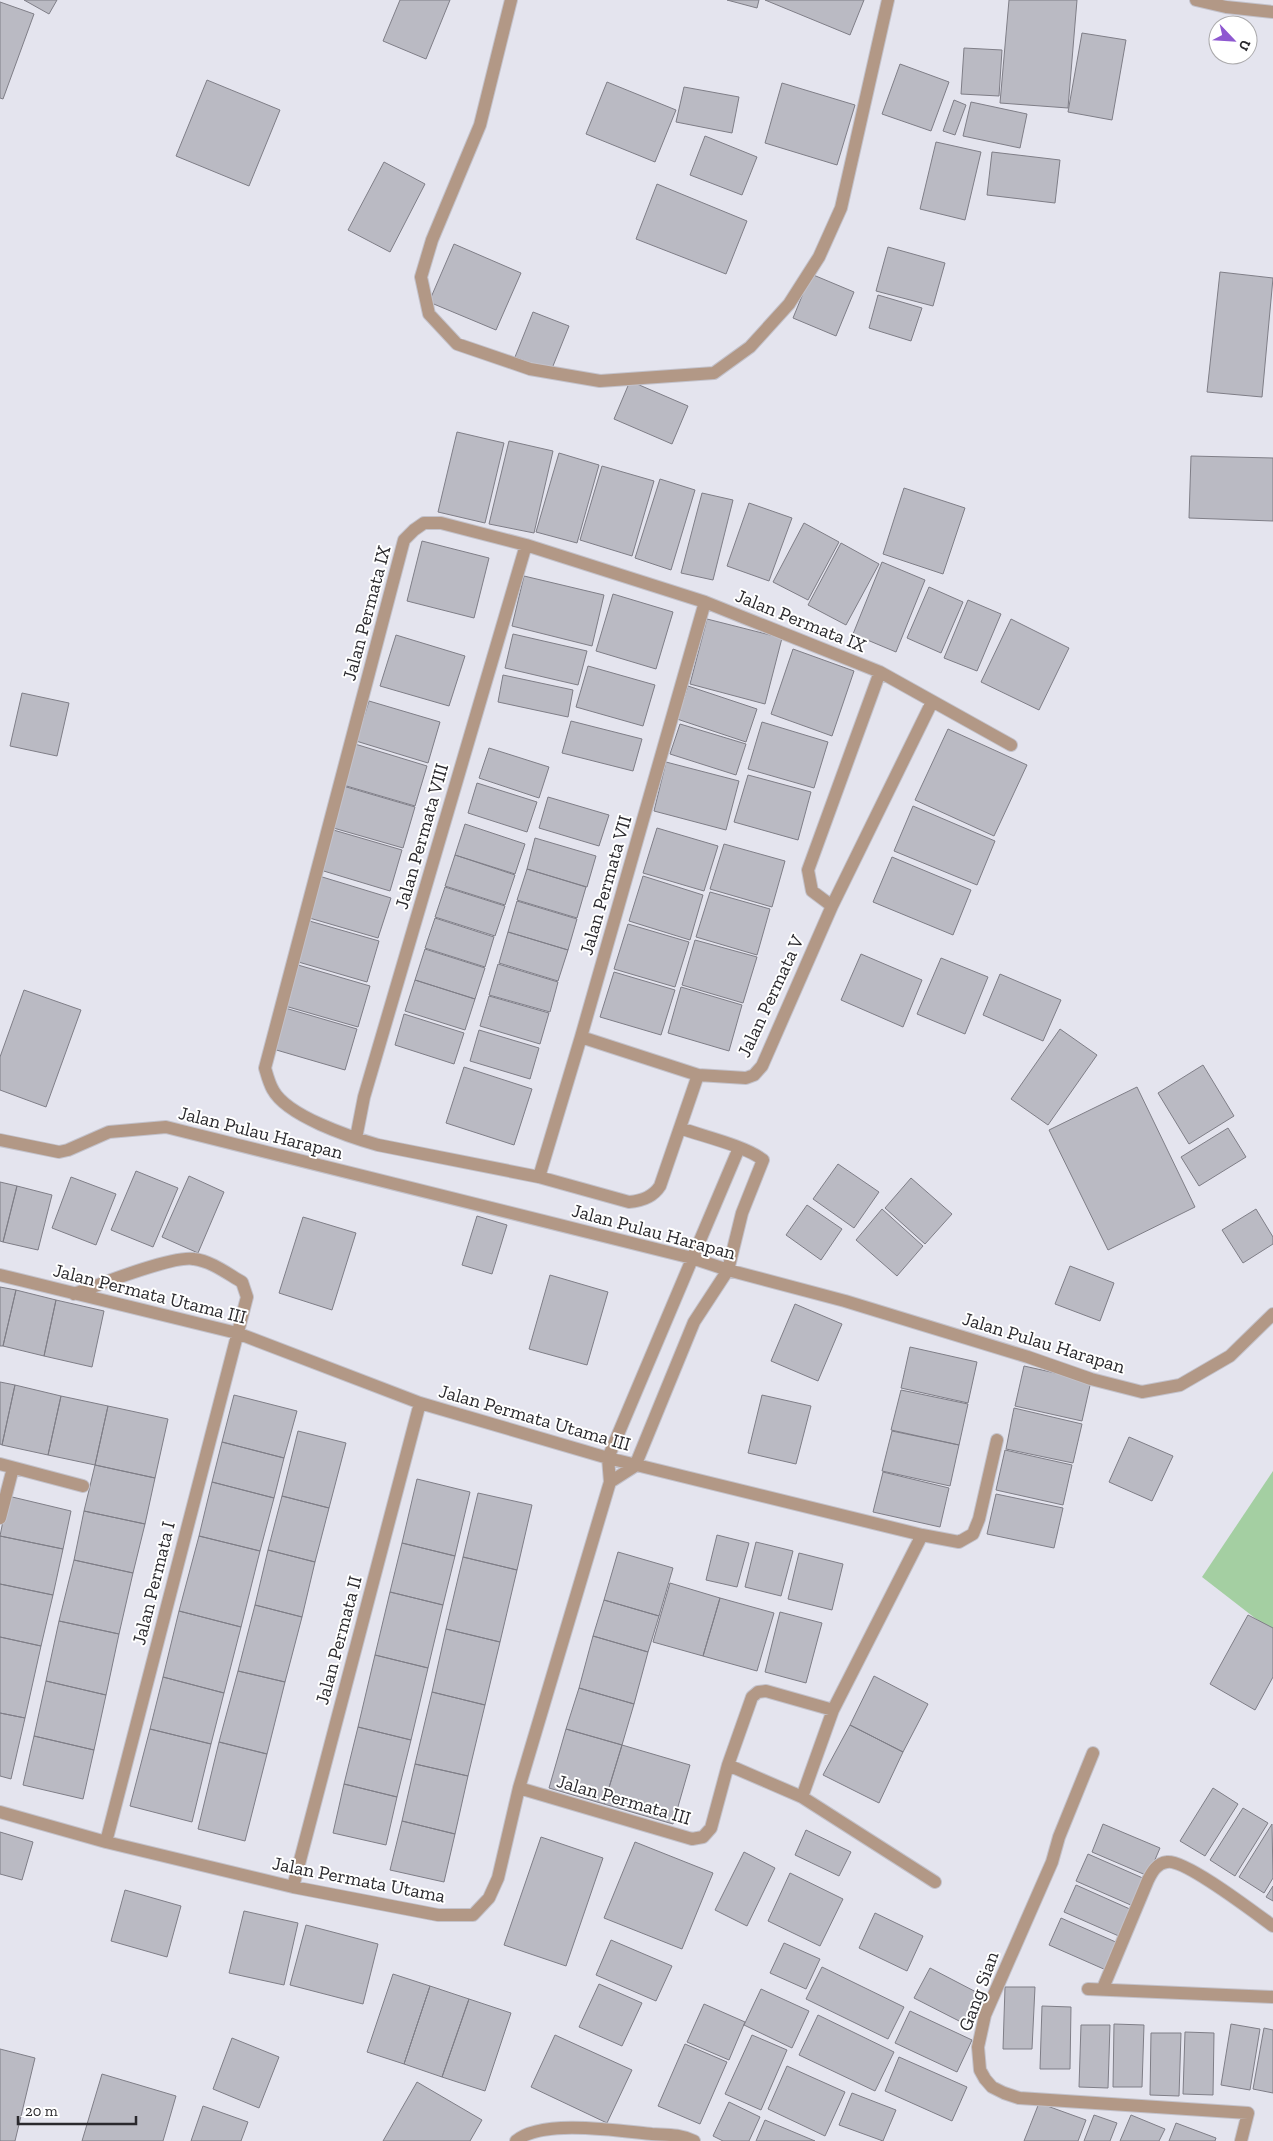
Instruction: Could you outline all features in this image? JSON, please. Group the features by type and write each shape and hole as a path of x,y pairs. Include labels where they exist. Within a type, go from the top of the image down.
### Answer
{"street":[{"path":"511,0 480,125 432,240 421,277 429,314 457,344 530,369 600,381 714,373 750,346 789,304 819,257 841,208 888,0"},
{"path":"1196,0 1273,12"},
{"name":"Jalan Permata IX","path":"698,1075 660,1186 657,1191 639,1201 629,1202 539,1177 378,1145 356,1138 295,1112 273,1091 265,1068 404,540 424,523 441,523 526,545 705,602 880,672 1011,745"},
{"name":"Jalan Permata VIII","path":"356,1138 364,1097 526,545"},
{"name":"Jalan Permata VII","path":"539,1177 581,1038 705,602"},
{"path":"832,906 812,891 808,870 880,672"},
{"name":"Jalan Permata V","path":"581,1038 698,1075 746,1078 754,1075 762,1066 832,906 932,702"},
{"name":"Jalan Pulau Harapan","path":"0,1140 59,1152 109,1132 166,1127 692,1258 728,1270 845,1301 1091,1378 1142,1392 1180,1385 1230,1356 1273,1314"},
{"path":"610,1482 635,1466 694,1322 728,1270 742,1213 763,1160 739,1148 680,1128"},
{"name":"Jalan Permata Utama","path":"0,1812 106,1842 293,1887 438,1915 473,1915 489,1898 498,1878 519,1788 610,1482 608,1458 739,1148"},
{"path":"74,1294 175,1260 193,1258 204,1261 242,1282 247,1297 237,1332"},
{"name":"Jalan Permata Utama III","path":"0,1275 237,1332 420,1403 635,1466 922,1535 959,1542 972,1534 979,1519 997,1440"},
{"name":"Jalan Permata I","path":"106,1842 237,1332"},
{"name":"Jalan Permata II","path":"293,1887 420,1403"},
{"path":"0,1464 83,1486"},
{"path":"0,1518 13,1468"},
{"path":"802,1797 833,1710 922,1535"},
{"name":"Jalan Permata III","path":"519,1788 692,1839 703,1837 711,1828 728,1765 752,1697 758,1692 766,1691 833,1710"},
{"name":"Gang Sian","path":"1093,1753 1059,1837 1052,1862 985,2015 978,2047 980,2070 992,2087 1019,2098 1248,2113 1242,2141"},
{"path":"728,1765 802,1797 936,1882"},
{"path":"1103,1988 1153,1870 1167,1862 1177,1863 1208,1881 1273,1926"},
{"path":"1088,1989 1103,1988 1273,1997"},
{"path":"516,2141 547,2129 602,2128 654,2134 670,2133 694,2141"}],"green space":[{"path":"1273,1471 1273,1632 1202,1577"}],"building":[{"path":"24,0 57,0 49,14"},
{"path":"400,0 450,0 426,59 383,41"},
{"path":"727,0 759,0 757,8"},
{"path":"765,0 864,0 850,35"},
{"path":"1009,0 1077,0 1068,108 1000,103"},
{"path":"0,2 34,14 3,99 0,98"},
{"path":"1082,33 1126,40 1112,120 1068,112"},
{"path":"964,48 1002,50 999,96 961,94"},
{"path":"900,64 949,82 931,131 882,114"},
{"path":"207,80 280,110 249,186 176,156"},
{"path":"607,82 676,110 655,162 586,134"},
{"path":"782,83 855,105 837,165 765,143"},
{"path":"684,87 739,97 732,133 676,122"},
{"path":"954,100 966,105 955,135 943,131"},
{"path":"971,102 1027,114 1020,148 963,136"},
{"path":"705,136 757,157 742,195 690,175"},
{"path":"936,142 981,152 965,220 920,209"},
{"path":"992,152 1060,160 1055,203 987,195"},
{"path":"384,162 425,184 390,252 348,230"},
{"path":"657,184 747,221 726,274 636,239"},
{"path":"454,244 521,273 496,330 429,302"},
{"path":"888,247 945,263 933,306 876,291"},
{"path":"1220,272 1273,278 1262,397 1207,392"},
{"path":"811,274 854,292 836,336 793,318"},
{"path":"878,295 922,308 911,341 869,328"},
{"path":"533,312 569,326 551,371 515,357"},
{"path":"630,381 688,406 672,444 614,419"},
{"path":"457,432 504,443 485,523 438,512"},
{"path":"509,441 553,451 534,533 489,524"},
{"path":"559,453 599,465 577,543 536,532"},
{"path":"1191,456 1273,458 1273,521 1189,518"},
{"path":"602,466 654,481 632,556 580,540"},
{"path":"660,479 695,490 671,570 635,558"},
{"path":"904,488 965,508 943,574 883,554"},
{"path":"702,493 733,500 713,580 681,573"},
{"path":"749,503 792,518 769,581 727,566"},
{"path":"804,523 839,542 808,600 773,582"},
{"path":"422,541 489,558 474,618 407,601"},
{"path":"841,543 879,564 846,625 808,605"},
{"path":"882,562 925,580 896,652 853,634"},
{"path":"524,576 604,595 592,646 512,626"},
{"path":"929,587 963,602 941,653 907,638"},
{"path":"613,594 673,612 656,669 596,651"},
{"path":"968,600 1001,614 977,671 944,658"},
{"path":"707,619 782,638 765,704 690,684"},
{"path":"1011,619 1069,648 1039,710 981,682"},
{"path":"513,634 587,651 578,685 505,668"},
{"path":"396,635 465,656 449,706 380,686"},
{"path":"793,649 854,671 832,736 771,714"},
{"path":"588,666 655,685 643,726 576,707"},
{"path":"503,675 573,690 568,717 498,702"},
{"path":"688,686 757,709 746,742 677,719"},
{"path":"22,693 69,703 57,756 10,746"},
{"path":"369,701 440,722 428,763 356,741"},
{"path":"571,721 642,739 633,771 562,753"},
{"path":"762,722 828,742 814,788 748,769"},
{"path":"680,724 746,744 736,775 670,754"},
{"path":"948,729 1027,765 994,836 915,800"},
{"path":"355,744 427,766 415,806 343,785"},
{"path":"489,748 549,767 539,798 479,778"},
{"path":"666,762 739,781 726,830 654,811"},
{"path":"748,775 811,792 798,840 734,822"},
{"path":"477,783 537,802 527,832 468,813"},
{"path":"343,786 415,807 403,848 330,827"},
{"path":"548,797 609,815 599,846 539,828"},
{"path":"913,806 995,841 977,885 894,851"},
{"path":"465,824 525,844 515,874 455,855"},
{"path":"657,828 718,846 704,891 643,873"},
{"path":"330,829 402,850 390,891 317,869"},
{"path":"535,838 596,856 587,887 527,869"},
{"path":"724,844 785,861 772,907 710,889"},
{"path":"455,855 515,875 505,905 445,886"},
{"path":"892,857 971,890 953,935 873,902"},
{"path":"527,869 586,887 577,918 517,900"},
{"path":"319,876 391,898 378,938 306,917"},
{"path":"643,876 703,895 690,940 629,921"},
{"path":"445,887 505,906 495,936 435,917"},
{"path":"710,892 770,909 757,955 696,937"},
{"path":"517,901 577,919 568,950 508,932"},
{"path":"435,918 494,937 485,967 425,948"},
{"path":"306,920 379,941 367,982 295,961"},
{"path":"628,924 689,942 675,987 614,969"},
{"path":"508,932 568,950 558,981 499,963"},
{"path":"695,940 757,957 743,1003 682,985"},
{"path":"425,949 485,968 475,999 415,980"},
{"path":"861,954 922,980 903,1027 841,1000"},
{"path":"941,958 988,977 965,1034 917,1014"},
{"path":"498,964 558,982 550,1012 489,995"},
{"path":"298,965 370,986 358,1027 285,1006"},
{"path":"614,972 675,990 661,1035 600,1017"},
{"path":"1000,974 1061,1000 1043,1041 983,1015"},
{"path":"415,980 475,999 465,1030 405,1011"},
{"path":"681,987 742,1005 729,1051 668,1033"},
{"path":"24,990 81,1010 46,1107 0,1090 0,1057"},
{"path":"489,996 549,1013 540,1044 480,1026"},
{"path":"285,1008 357,1029 345,1070 273,1049"},
{"path":"404,1014 464,1033 454,1064 395,1045"},
{"path":"1060,1029 1097,1055 1048,1125 1011,1099"},
{"path":"479,1030 539,1048 530,1079 470,1061"},
{"path":"1203,1065 1234,1116 1189,1144 1158,1093"},
{"path":"464,1067 532,1089 514,1145 446,1123"},
{"path":"1137,1087 1195,1207 1108,1250 1049,1130"},
{"path":"1228,1128 1246,1157 1199,1186 1181,1157"},
{"path":"838,1164 879,1192 854,1228 813,1199"},
{"path":"136,1171 178,1188 153,1247 111,1230"},
{"path":"189,1176 224,1192 198,1253 162,1237"},
{"path":"71,1177 116,1194 96,1245 52,1228"},
{"path":"911,1178 952,1214 925,1244 885,1208"},
{"path":"0,1182 17,1186 3,1242 0,1241"},
{"path":"17,1186 52,1195 38,1250 3,1242"},
{"path":"807,1205 842,1229 821,1260 786,1235"},
{"path":"882,1209 923,1246 897,1276 856,1240"},
{"path":"1256,1209 1273,1237 1273,1244 1243,1263 1222,1230"},
{"path":"477,1216 507,1225 492,1274 462,1265"},
{"path":"303,1217 356,1233 332,1310 279,1293"},
{"path":"1070,1266 1114,1283 1100,1321 1055,1304"},
{"path":"550,1275 608,1292 587,1365 529,1349"},
{"path":"0,1287 16,1290 3,1346 0,1346"},
{"path":"16,1290 56,1300 44,1356 3,1346"},
{"path":"56,1300 104,1311 92,1367 44,1356"},
{"path":"795,1304 842,1324 818,1381 771,1361"},
{"path":"910,1347 977,1362 968,1403 901,1388"},
{"path":"1024,1366 1091,1381 1082,1421 1015,1406"},
{"path":"0,1382 15,1385 2,1445 0,1444"},
{"path":"15,1385 61,1396 48,1455 2,1445"},
{"path":"901,1390 968,1404 959,1445 891,1430"},
{"path":"234,1395 297,1411 284,1458 222,1442"},
{"path":"762,1395 811,1406 796,1464 748,1453"},
{"path":"61,1396 108,1406 95,1465 48,1455"},
{"path":"108,1406 168,1419 155,1478 95,1465"},
{"path":"1014,1408 1082,1424 1073,1463 1006,1449"},
{"path":"298,1431 346,1443 329,1508 282,1496"},
{"path":"892,1431 959,1445 950,1486 882,1471"},
{"path":"1129,1437 1173,1456 1152,1501 1109,1482"},
{"path":"222,1442 284,1458 274,1498 212,1482"},
{"path":"1005,1450 1072,1465 1063,1505 996,1490"},
{"path":"95,1465 155,1478 145,1524 84,1511"},
{"path":"883,1472 949,1488 940,1527 873,1512"},
{"path":"417,1479 470,1492 455,1556 402,1543"},
{"path":"212,1482 274,1498 260,1551 199,1536"},
{"path":"478,1493 532,1505 517,1570 463,1557"},
{"path":"996,1494 1063,1508 1054,1548 987,1534"},
{"path":"8,1496 71,1511 63,1549 0,1536"},
{"path":"282,1496 329,1508 315,1562 268,1550"},
{"path":"84,1511 145,1524 133,1573 74,1560"},
{"path":"717,1535 749,1543 737,1587 706,1580"},
{"path":"0,1536 63,1549 53,1595 0,1584"},
{"path":"199,1536 260,1551 241,1627 179,1611"},
{"path":"756,1542 793,1551 781,1596 745,1587"},
{"path":"402,1543 455,1556 443,1605 390,1592"},
{"path":"268,1550 315,1562 302,1617 255,1605"},
{"path":"618,1552 673,1568 659,1616 604,1600"},
{"path":"799,1553 843,1564 832,1610 788,1599"},
{"path":"463,1557 517,1570 500,1642 446,1629"},
{"path":"74,1560 133,1573 119,1634 59,1621"},
{"path":"670,1583 720,1598 703,1656 653,1642"},
{"path":"0,1584 53,1595 41,1646 0,1637"},
{"path":"390,1592 443,1605 428,1668 375,1655"},
{"path":"720,1598 774,1613 757,1671 703,1656"},
{"path":"604,1600 659,1616 648,1652 593,1636"},
{"path":"255,1605 302,1617 285,1682 238,1671"},
{"path":"179,1611 241,1627 224,1693 163,1677"},
{"path":"780,1612 822,1623 806,1683 765,1672"},
{"path":"1248,1615 1273,1628 1273,1677 1255,1710 1210,1684"},
{"path":"59,1621 119,1634 106,1695 46,1681"},
{"path":"446,1629 500,1642 485,1705 432,1692"},
{"path":"593,1636 648,1652 634,1704 579,1688"},
{"path":"0,1637 41,1646 25,1718 0,1713"},
{"path":"375,1655 428,1668 411,1740 358,1727"},
{"path":"238,1671 285,1682 267,1754 219,1742"},
{"path":"874,1676 928,1704 903,1752 850,1725"},
{"path":"163,1677 224,1693 211,1744 150,1729"},
{"path":"46,1681 106,1695 94,1750 34,1736"},
{"path":"579,1688 634,1704 622,1745 566,1729"},
{"path":"432,1692 485,1705 468,1776 415,1764"},
{"path":"0,1713 25,1718 11,1779 0,1776"},
{"path":"850,1725 903,1752 879,1803 823,1775"},
{"path":"358,1727 411,1740 397,1797 344,1784"},
{"path":"150,1729 211,1744 192,1822 130,1806"},
{"path":"566,1729 622,1745 604,1804 549,1788"},
{"path":"34,1736 94,1750 83,1799 23,1785"},
{"path":"219,1742 267,1754 245,1841 198,1829"},
{"path":"622,1745 690,1765 673,1824 604,1804"},
{"path":"415,1764 468,1776 455,1834 402,1821"},
{"path":"344,1784 397,1797 386,1845 333,1833"},
{"path":"1213,1788 1238,1804 1205,1856 1180,1841"},
{"path":"1243,1808 1268,1823 1235,1876 1210,1860"},
{"path":"402,1821 455,1834 444,1882 390,1870"},
{"path":"1103,1824 1160,1848 1148,1876 1092,1852"},
{"path":"1272,1824 1273,1878 1264,1893 1239,1877"},
{"path":"806,1830 851,1852 839,1876 795,1855"},
{"path":"0,1832 33,1842 22,1880 0,1874"},
{"path":"541,1837 603,1858 566,1966 504,1945"},
{"path":"635,1842 713,1873 682,1949 604,1918"},
{"path":"744,1852 775,1868 747,1926 715,1910"},
{"path":"1088,1854 1145,1879 1133,1906 1076,1881"},
{"path":"790,1873 843,1899 820,1946 768,1921"},
{"path":"1076,1885 1132,1910 1121,1937 1064,1912"},
{"path":"1273,1886 1273,1901 1266,1897"},
{"path":"125,1890 181,1906 167,1957 111,1941"},
{"path":"244,1911 298,1923 284,1985 229,1973"},
{"path":"875,1913 923,1936 907,1971 859,1948"},
{"path":"1061,1918 1118,1943 1106,1970 1049,1945"},
{"path":"306,1925 378,1944 363,2004 290,1985"},
{"path":"611,1940 672,1966 656,2001 596,1975"},
{"path":"784,1943 820,1959 806,1989 770,1973"},
{"path":"822,1967 904,2007 888,2039 806,1999"},
{"path":"930,1968 978,1993 963,2023 914,1998"},
{"path":"393,1974 430,1986 404,2064 367,2052"},
{"path":"599,1984 642,2003 622,2046 579,2027"},
{"path":"430,1986 469,1999 442,2077 404,2064"},
{"path":"1005,1987 1035,1987 1032,2049 1003,2049"},
{"path":"761,1989 809,2011 792,2048 744,2025"},
{"path":"469,1999 511,2013 485,2091 442,2077"},
{"path":"704,2004 745,2022 729,2060 687,2042"},
{"path":"1042,2006 1071,2007 1070,2069 1040,2069"},
{"path":"910,2011 972,2040 957,2072 895,2043"},
{"path":"818,2015 894,2052 875,2091 799,2055"},
{"path":"1114,2024 1144,2025 1142,2087 1113,2087"},
{"path":"1231,2024 1260,2029 1250,2090 1221,2085"},
{"path":"1081,2025 1110,2025 1108,2088 1079,2087"},
{"path":"1264,2028 1273,2030 1273,2093 1253,2089"},
{"path":"1185,2032 1214,2033 1213,2095 1183,2094"},
{"path":"1151,2033 1181,2033 1179,2096 1150,2095"},
{"path":"555,2035 632,2070 607,2123 531,2087"},
{"path":"752,2035 787,2050 761,2110 725,2094"},
{"path":"232,2038 279,2057 259,2108 213,2089"},
{"path":"685,2044 727,2062 700,2124 658,2106"},
{"path":"0,2049 35,2058 15,2141 0,2141"},
{"path":"899,2057 967,2087 952,2121 885,2091"},
{"path":"787,2066 845,2092 825,2136 768,2109"},
{"path":"102,2074 176,2096 163,2141 82,2141"},
{"path":"417,2082 482,2120 470,2141 383,2141"},
{"path":"852,2093 896,2110 883,2141 839,2125"},
{"path":"729,2102 760,2117 749,2141 723,2141 713,2136"},
{"path":"1039,2103 1086,2120 1078,2141 1024,2141"},
{"path":"203,2106 248,2122 241,2141 191,2141"},
{"path":"1094,2115 1117,2123 1110,2141 1084,2141"},
{"path":"1131,2115 1165,2129 1159,2141 1120,2141"},
{"path":"765,2120 815,2141 756,2141"},
{"path":"1176,2123 1216,2138 1215,2141 1169,2141"}]}
